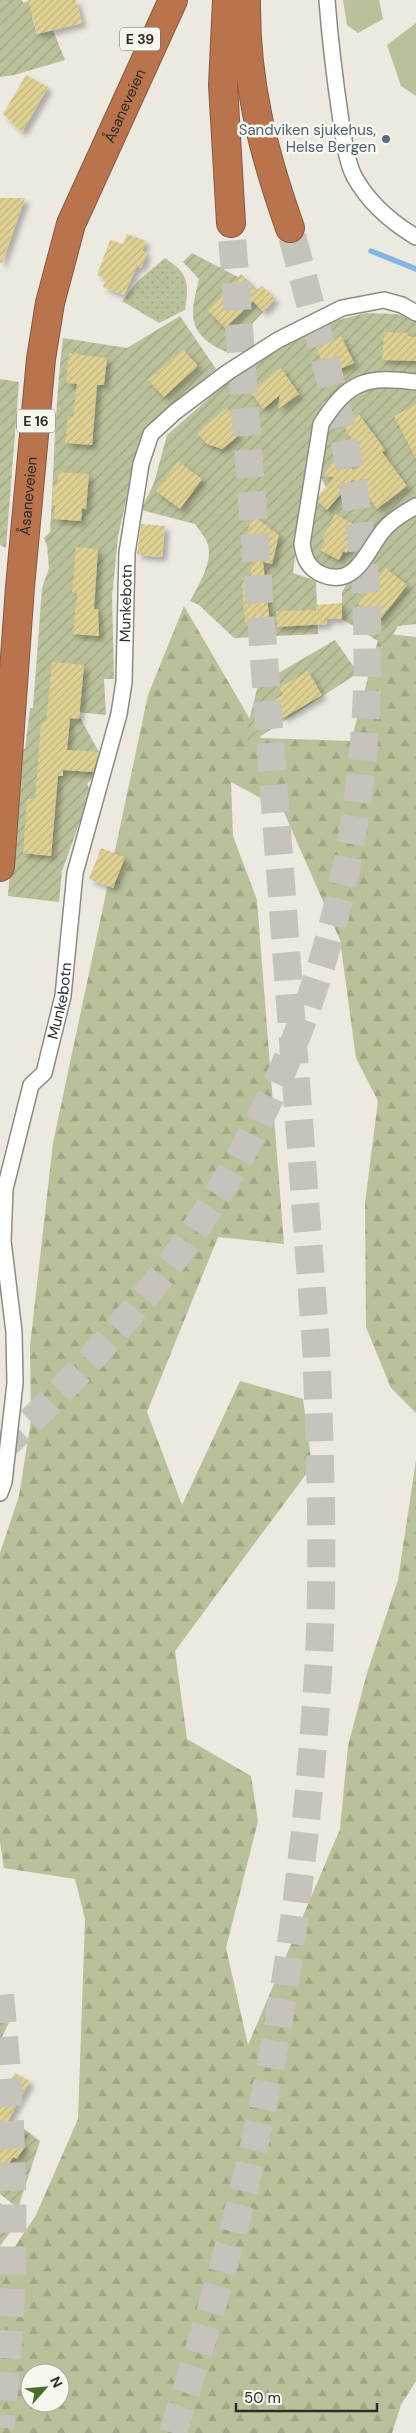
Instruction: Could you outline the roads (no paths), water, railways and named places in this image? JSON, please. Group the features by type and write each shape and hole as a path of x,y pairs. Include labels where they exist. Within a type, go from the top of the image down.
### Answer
{"highway":[{"name":"E 39","path":"138,76 133,54 152,15 156,0"},
{"name":"Åsaneveien","path":"0,867 20,587 42,359 50,303 72,224 173,0"},
{"path":"227,0 223,84 231,223"},
{"path":"246,0 247,59 261,136 269,168 290,228"}],"street":[{"path":"327,0 330,38 346,150 354,175 370,200 402,228 416,237"},
{"path":"330,38 337,8 336,0"},
{"name":"Munkebotn","path":"0,1493 6,1465 14,1383 14,1332 4,1241 5,1189 31,1085 44,1073 63,996 75,873 119,714 124,682 127,553 141,464 151,434 228,372 279,340 342,308 384,300 402,305 416,313"},
{"path":"416,382 389,379 368,380 350,389 321,424 302,544 304,557 312,569 330,578 348,574 361,566 383,530 402,514 416,506"}],"waterway":[{"path":"371,251 416,269"}],"tunnel":[{"path":"173,2433 238,2214 259,2125 278,2027 301,1869 319,1656 321,1501 316,1346 231,223"},
{"path":"0,1450 45,1407 109,1339 168,1267 221,1189 266,1106 303,1019 332,930 352,838 364,744 368,650 363,556 351,473 333,391 290,228"},
{"path":"0,1995 9,2104 12,2211 10,2318 0,2427"}],"place":[{"name":"Sandviken sjukehus, Helse Bergen","path":"386,139"}]}
